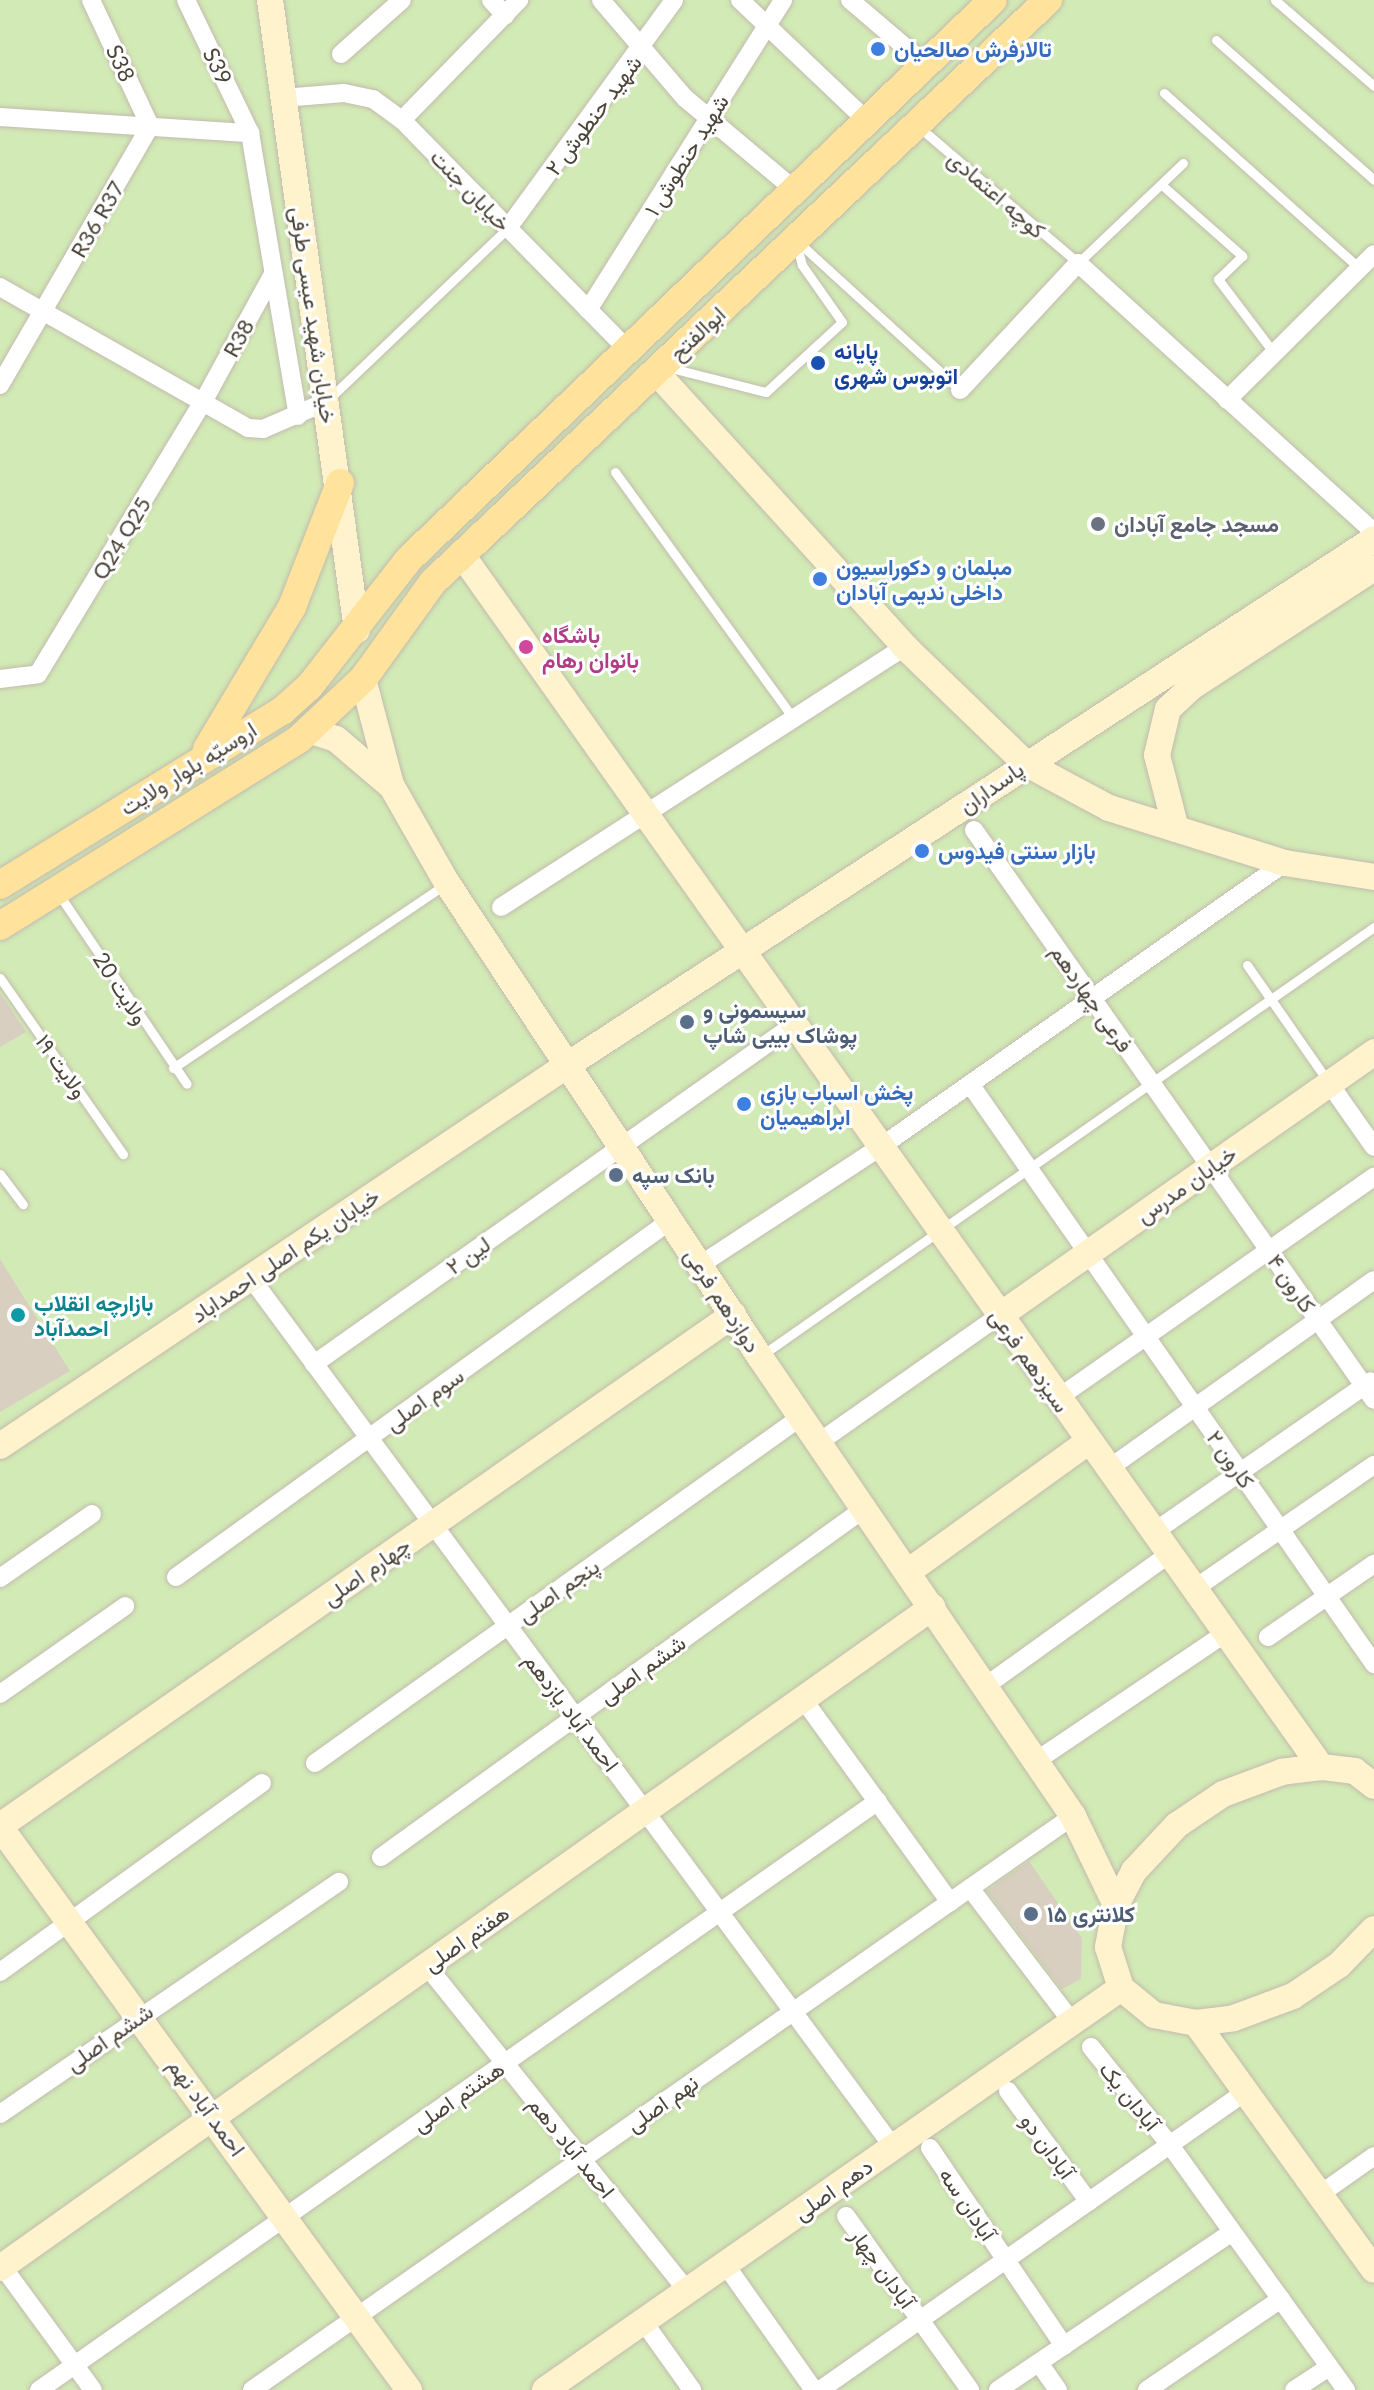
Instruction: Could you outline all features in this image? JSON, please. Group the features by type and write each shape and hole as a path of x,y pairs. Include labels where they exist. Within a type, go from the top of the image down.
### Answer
{"main road":[{"name":"ابوالفتح","path":"357,630 409,559 729,257 993,0"},
{"name":"ابوالفتح","path":"363,679 406,615 462,555 1048,0"},
{"path":"729,257 753,281"},
{"path":"200,759 272,647 310,567 340,483"},
{"path":"357,630 363,679"},
{"name":"اروسیّه بلوار ولایت","path":"10,879 282,711 357,630"},
{"name":"اروسیّه بلوار ولایت","path":"0,926 308,730 363,679"},
{"path":"10,879 24,891 48,896"}],"street":[{"name":"S38","path":"91,0 150,126"},
{"name":"S39","path":"186,0 250,133 298,416"},
{"name":"خیابان شهید عیسی طرفی","path":"270,0 325,402 340,483 357,630"},
{"path":"341,54 402,0"},
{"path":"491,0 505,15"},
{"path":"402,120 519,0"},
{"path":"601,0 710,119 796,191"},
{"name":"شهید حنطوش ۲","path":"508,228 643,48 674,0"},
{"path":"740,0 868,122"},
{"name":"شهید حنطوش ۱","path":"588,310 783,0"},
{"path":"850,0 926,65"},
{"name":"خیابان جنت","path":"283,98 344,93 373,99 402,120 629,351"},
{"path":"0,117 250,133"},
{"name":"R36 R37","path":"0,385 150,126"},
{"path":"1227,400 1374,254"},
{"path":"960,390 1078,263 1374,532"},
{"name":"R38","path":"203,402 273,274"},
{"path":"0,287 248,428 263,429 325,402"},
{"path":"659,369 905,647 1025,763 1109,808 1285,863 1374,877"},
{"name":"Q24 Q25","path":"0,679 38,674 203,402"},
{"name":"پاسداران","path":"569,1064 1025,763 1374,539"},
{"name":"سیزدهم فرعی","path":"462,555 740,953 1321,1767"},
{"path":"1176,829 1157,755 1168,709 1193,686 1374,568"},
{"path":"501,907 905,647"},
{"name":"دوازدهم فرعی","path":"363,679 391,785 447,883 760,1357 987,1685 1073,1816 1116,1905"},
{"path":"308,730 336,739 391,785"},
{"name":"فرعی چهاردهم","path":"974,830 1210,1167"},
{"path":"700,1265 879,1148 1285,863"},
{"name":"لین ۲","path":"314,1364 792,1026"},
{"name":"خیابان مدرس","path":"999,1316 1374,1052"},
{"name":"خیابان یکم اصلی احمداباد","path":"0,1446 569,1064"},
{"path":"1329,1083 1374,1147"},
{"name":"کارون ۲","path":"970,1084 1373,1662"},
{"name":"کارون ۴","path":"1210,1167 1318,1320 1371,1388"},
{"path":"1058,1398 1374,1177"},
{"name":"سوم اصلی","path":"176,1577 671,1220"},
{"name":"احمد آباد یازدهم","path":"251,1278 893,2147"},
{"path":"1108,1469 1374,1280"},
{"name":"چهارم اصلی","path":"0,1826 733,1315"},
{"path":"818,1443 999,1316"},
{"path":"1154,1532 1240,1472 1371,1388"},
{"name":"پنجم اصلی","path":"315,1763 801,1417"},
{"path":"909,1571 1088,1442"},
{"path":"1194,1589 1374,1465"},
{"name":"ششم اصلی","path":"381,1857 865,1508"},
{"path":"0,1578 92,1514"},
{"path":"987,1685 1169,1554"},
{"path":"1268,1637 1374,1564"},
{"path":"0,1694 125,1606"},
{"name":"هفتم اصلی","path":"1,2266 933,1607"},
{"path":"1036,1761 1224,1634"},
{"path":"803,1699 950,1902"},
{"path":"1368,1773 1321,1767 1250,1782 1188,1817 1155,1845 1116,1905 1108,1947 1121,1988 1154,2015 1196,2023 1234,2018 1293,1996 1339,1965 1374,1929"},
{"path":"0,1972 262,1783"},
{"name":"هشتم اصلی","path":"39,2390 878,1801"},
{"name":"نهم اصلی","path":"252,2390 1073,1816"},
{"name":"احمد آباد نهم","path":"0,1826 215,2116 409,2390"},
{"name":"ششم اصلی","path":"0,2114 140,2015 339,1882"},
{"path":"970,1888 1072,2022"},
{"name":"احمد آباد دهم","path":"427,1966 687,2291"},
{"name":"دهم اصلی","path":"545,2390 1121,1988"},
{"path":"1196,2023 1374,2270"},
{"name":"آبادان یک","path":"1091,2047 1170,2145 1346,2390"},
{"name":"آبادان دو","path":"1008,2091 1089,2202"},
{"path":"725,2264 817,2390 1245,2092"},
{"name":"آبادان سه","path":"930,2148 1064,2346"},
{"path":"1319,2195 1374,2156"},
{"name":"آبادان چهار","path":"846,2216 970,2390"},
{"path":"998,2390 1232,2232"},
{"path":"1,2266 93,2390"},
{"path":"1147,2390 1281,2299"},
{"path":"643,2321 692,2390"},
{"path":"1039,2363 1058,2390"},
{"path":"1294,2390 1329,2367"}],"lane":[{"path":"1275,0 1374,86"},
{"path":"1216,40 1374,180"},
{"path":"1164,93 1359,268"},
{"name":"کوچه اعتمادی","path":"916,125 1078,263"},
{"path":"1078,263 1163,186 1183,163"},
{"path":"1163,186 1242,256 1218,279 1274,354"},
{"path":"325,402 508,228"},
{"path":"659,369 766,392 842,322 802,265 795,239"},
{"path":"795,239 960,390"},
{"path":"615,472 793,718"},
{"path":"173,1068 447,883"},
{"name":"ولایت 20","path":"48,896 187,1084"},
{"path":"760,1357 1374,927"},
{"path":"1247,965 1329,1083"},
{"name":"ولایت ۱۹","path":"0,978 123,1154"},
{"path":"0,1174 23,1204"}],"green space":[{"path":"0,0 1374,0 1374,2390 0,2390"}],"building":[{"path":"0,993 26,1032 0,1047"},
{"name":"بازارچه انقلاب احمدآباد","path":"0,1259 70,1371 0,1412"},
{"name":"کلانتری ۱۵","path":"1029,1861 1082,1938 1081,1979 1062,1989 987,1891"}],"place":[{"name":"تالارفرش صالحيان","path":"878,49"},
{"name":"پایانه اتوبوس شهری","path":"818,363"},
{"name":"مسجد جامع آبادان","path":"1098,524"},
{"name":"مبلمان و دکوراسیون داخلی ندیمی آبادان","path":"820,579"},
{"name":"باشگاه بانوان رهام","path":"526,647"},
{"name":"بازار سنتی فیدوس","path":"922,851"},
{"name":"سیسمونی و پوشاک بیبی شاپ","path":"687,1022"},
{"name":"پخش اسباب بازی ابراهیمیان","path":"744,1104"},
{"name":"بانک سپه","path":"616,1175"},
{"name":"بازارچه انقلاب احمدآباد","path":"18,1315"},
{"name":"کلانتری ۱۵","path":"1031,1914"}]}
